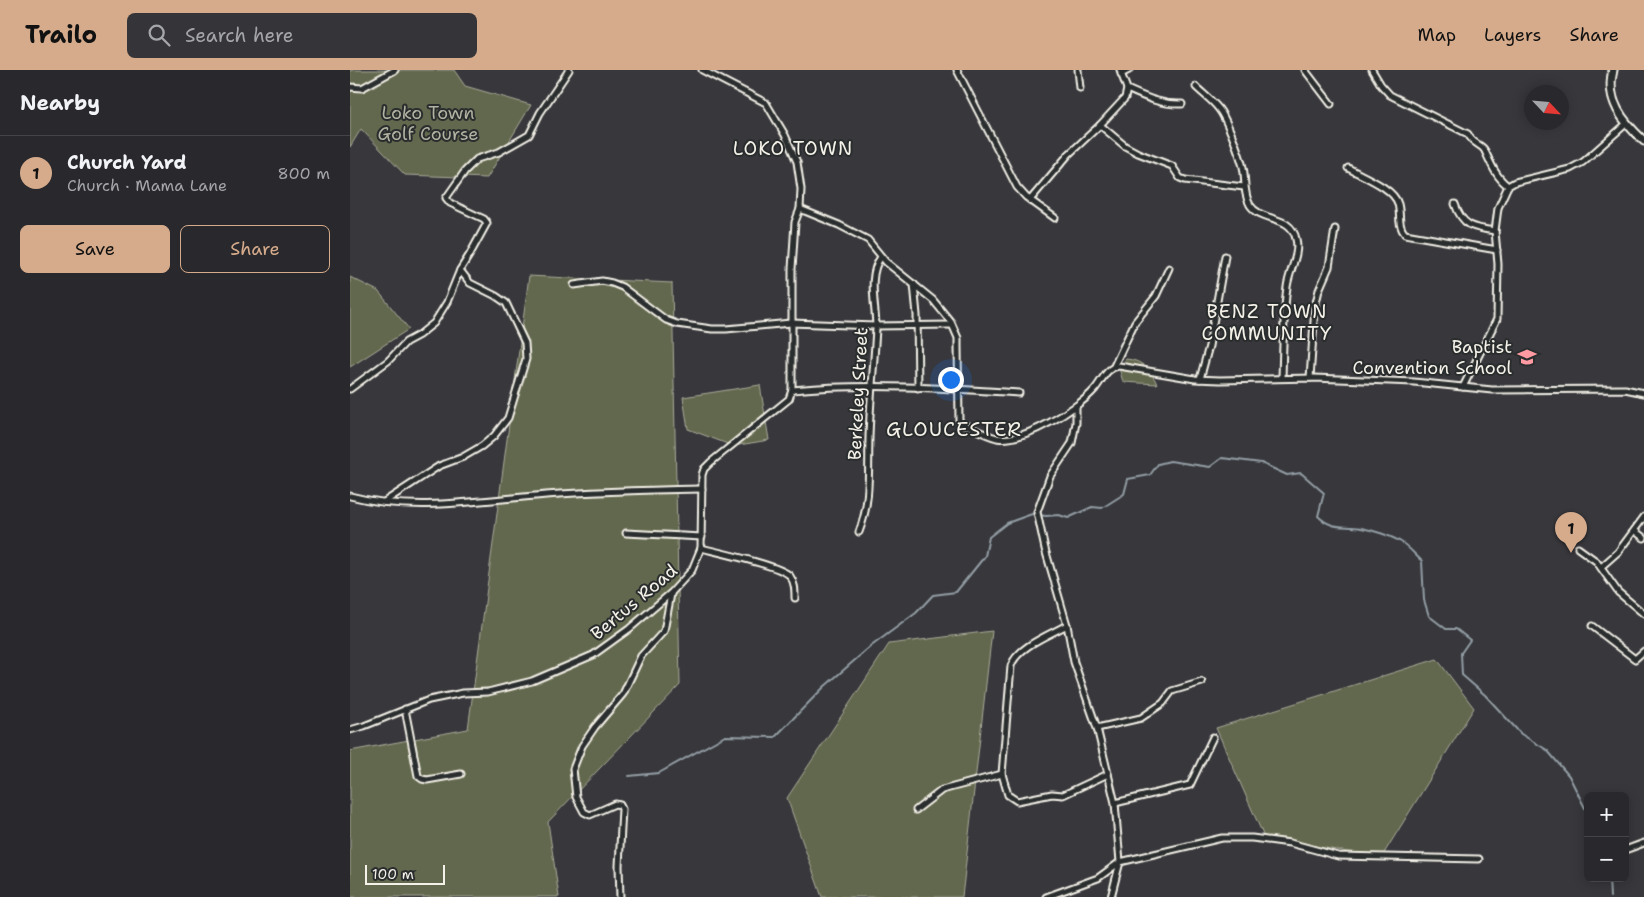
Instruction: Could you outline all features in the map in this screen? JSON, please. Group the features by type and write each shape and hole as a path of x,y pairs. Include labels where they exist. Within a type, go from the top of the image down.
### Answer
{"street":[{"path":"350,87 362,88 395,70"},
{"path":"350,389 388,361 406,342 427,330 434,323 447,302 460,270 487,223 484,219 450,203 446,198 465,171 477,159 500,152 529,135 540,113 569,70"},
{"path":"702,70 761,100 770,108 795,154 801,189 800,209 794,228 791,323 792,390 830,386 872,386 1019,393"},
{"path":"957,70 1017,187 1030,200 1056,218"},
{"path":"1078,70 1080,88"},
{"path":"1030,200 1069,154 1125,98 1127,89 1120,72 1129,70"},
{"path":"1305,70 1331,104"},
{"path":"1372,70 1390,95 1468,134 1472,142 1484,149 1491,166 1508,186"},
{"path":"1613,70 1610,80 1617,110 1626,124 1644,142"},
{"path":"1196,87 1218,107 1223,115 1243,167 1244,187 1250,206 1262,214 1290,225 1297,241 1286,290 1282,378"},
{"path":"1127,89 1151,100 1182,104"},
{"path":"1463,387 1497,319 1498,264 1495,231 1498,208 1508,186 1515,182 1570,169 1583,162 1626,124"},
{"path":"1100,125 1125,146 1172,166 1180,178 1244,187"},
{"path":"1348,168 1388,190 1394,196 1398,204 1400,226 1405,234 1497,250"},
{"path":"1455,204 1458,215 1466,223 1495,231"},
{"path":"800,209 839,225 868,240 881,257 933,300 952,324 958,338 959,420 961,423 997,438 1020,435 1053,420 1076,406 1090,394 1108,370 1114,366 1135,322 1156,296 1169,268"},
{"path":"1310,378 1314,307 1329,268 1335,230"},
{"path":"1200,379 1209,346 1225,256"},
{"name":"Berkeley Street","path":"859,532 866,516 868,503 876,326 875,272 881,257"},
{"path":"384,502 439,466 463,457 482,446 494,436 508,418 526,359 525,343 506,303 470,283 460,270"},
{"path":"574,285 602,282 612,283 622,287 666,320 677,324 726,329 791,323 876,326 952,324"},
{"path":"914,284 918,388"},
{"path":"1114,366 1200,379 1361,379 1500,390 1625,389 1644,392"},
{"name":"Bertus Road","path":"350,730 429,700 471,692 488,692 512,687 539,678 586,659 629,629 671,593 692,570 701,548 702,475 707,465 786,404 792,390"},
{"path":"1076,406 1076,423 1072,443 1050,476 1037,512 1045,550 1067,625 1074,662 1097,728 1115,803 1120,862 1111,897"},
{"path":"350,496 370,501 418,505 577,493 702,489"},
{"path":"1601,567 1618,552 1644,517"},
{"path":"1635,530 1644,538"},
{"path":"626,533 702,538"},
{"path":"701,548 788,574 794,584 795,598"},
{"path":"1578,548 1596,561 1618,592 1644,614"},
{"path":"620,897 619,866 622,809 620,805 615,804 595,814 590,815 584,812 576,798 573,769 582,746 595,727 623,694 641,656 664,631 671,593"},
{"path":"1067,625 1021,651 1013,659 1002,774 1008,795 1017,801 1052,794 1063,795 1108,774"},
{"path":"1592,626 1635,659 1644,651"},
{"path":"1097,728 1141,718 1163,703 1172,691 1202,682"},
{"path":"405,709 418,776 427,780 461,774"},
{"path":"1115,803 1190,785 1213,737"},
{"path":"916,810 942,790 1002,774"},
{"path":"1046,897 1098,878 1120,862 1222,838 1252,838 1290,843 1338,856 1479,859"},
{"path":"1629,849 1644,843"}],"green space":[{"name":"Loko Town Golf Course","path":"350,70 454,70 465,86 531,105 487,178 405,175 361,129 350,147"},
{"path":"529,276 672,283 680,685 548,822 559,897 350,897 350,751 468,729"},
{"path":"350,277 378,291 409,329 350,367"},
{"path":"1126,359 1137,361 1145,367 1152,374 1157,384 1123,382 1119,368"},
{"path":"760,385 769,440 733,446 688,429 683,397"},
{"path":"992,631 962,897 822,897 787,798 889,644"},
{"path":"1437,659 1474,708 1381,858 1264,837 1216,728"}],"waterway":[{"path":"629,776 659,773 725,736 775,737 824,687 870,647 916,613 933,595 956,592 985,556 989,537 1007,523 1032,514 1059,515 1068,518 1092,507 1102,508 1124,494 1128,479 1150,475 1158,464 1170,461 1210,467 1222,458 1261,463 1287,475 1301,473 1324,493 1318,516 1323,520 1333,525 1371,530 1392,538 1401,542 1422,561 1424,600 1429,616 1446,629 1456,629 1470,640 1461,653 1462,675 1485,695 1521,734 1547,750 1569,776 1584,806"},
{"path":"1609,882 1610,897"}],"place":[{"name":"Baptist Convention School","path":"1527,357"},
{"name":"Church Yard","path":"1571,553"}],"district":[{"name":"LOKO TOWN","path":"793,148"},
{"name":"BENZ TOWN COMMUNITY","path":"1267,322"},
{"name":"GLOUCESTER","path":"954,429"}]}
